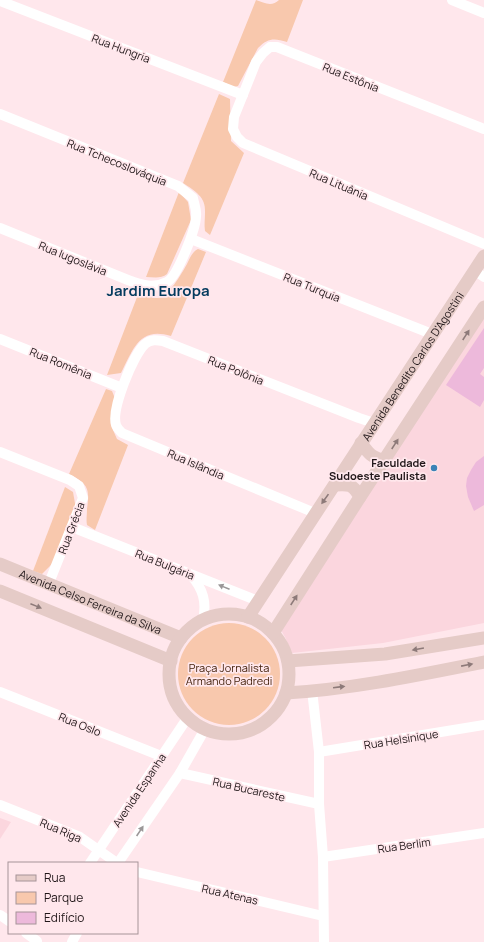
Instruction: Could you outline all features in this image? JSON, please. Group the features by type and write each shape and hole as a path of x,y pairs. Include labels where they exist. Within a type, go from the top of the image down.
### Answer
{"main road":[{"name":"Avenida Benedito Carlos D'Agostini","path":"248,617 432,334 479,274 484,256"},
{"path":"273,633 484,307"},
{"path":"361,443 368,454 384,461"},
{"path":"335,485 347,484 355,488 360,497"},
{"name":"Avenida Celso Ferreira da Silva","path":"0,564 181,638"},
{"path":"0,591 171,661"},
{"path":"233,614 248,617 261,623 273,633 281,644 288,661 289,675 286,692 277,710 262,724 244,732 225,734 206,729 196,724 178,706 172,692 169,676 171,661 181,638 191,628 203,620 218,615 233,614"},
{"path":"288,661 385,654 484,638"},
{"path":"286,692 384,681 484,662"}],"street":[{"path":"452,0 484,13"},
{"name":"Rua Hungria","path":"0,1 242,95"},
{"name":"Rua Estônia","path":"242,95 256,62 263,52 270,47 277,47 484,130"},
{"name":"Rua Lituânia","path":"242,95 234,117 233,129 237,137 243,143 484,244"},
{"name":"Rua Tchecoslováquia","path":"0,114 178,186 193,198 196,215 195,226 191,239"},
{"name":"Rua Iugoslávia","path":"0,228 128,280 147,286 167,282 173,277 191,239"},
{"name":"Rua Turquia","path":"191,239 432,334"},
{"name":"Rua Romênia","path":"0,339 122,388"},
{"name":"Rua Polônia","path":"122,388 139,352 146,344 154,340 163,341 374,423"},
{"name":"Rua Islândia","path":"122,388 118,399 116,426 122,433 315,513"},
{"name":"Rua Grécia","path":"0,452 70,480 79,486 83,498 49,583"},
{"name":"Rua Bulgária","path":"72,527 258,601"},
{"path":"190,574 198,584 204,598 205,609 203,620"},
{"path":"312,690 319,752 319,804 323,857 324,942"},
{"name":"Rua Oslo","path":"0,692 161,756"},
{"name":"Avenida Espanha","path":"91,862 188,717"},
{"name":"Rua Helsinique","path":"319,752 484,725"},
{"path":"119,862 180,773 206,729"},
{"name":"Rua Bucareste","path":"180,773 319,804"},
{"name":"Rua Riga","path":"0,805 87,841 117,862"},
{"name":"Rua Berlim","path":"323,857 484,833"},
{"name":"Rua Atenas","path":"138,872 323,916"},
{"path":"0,915 8,921"},
{"path":"28,934 39,939"}],"shaded area":[{"name":"Faculdade Sudoeste Paulista","path":"484,313 484,623 383,643 292,653 281,630"},
{"path":"0,818 11,822 0,839"}],"green space":[{"path":"256,0 271,4 279,0 303,0 287,42 271,40 265,42 258,48 238,86 234,87 223,82"},
{"path":"219,94 230,99 231,141 244,153 210,235 205,231 205,207 202,198 183,183"},
{"path":"179,192 188,202 191,220 167,274 160,277 146,277"},
{"path":"198,249 206,252 171,336 151,334 144,337 138,342 129,356 121,373 107,375 139,292 155,298 166,294 178,279 193,253"},
{"path":"106,389 112,391 114,396 113,430 117,439 128,445 95,530 87,525 88,491 84,484 69,474"},
{"path":"65,487 73,492 76,509 53,563 42,574 33,571"},
{"name":"Praça Jornalista Armando Padredi","path":"229,623 249,627 257,631 265,638 272,646 276,654 280,674 276,694 272,702 265,710 257,717 249,721 229,725 209,721 201,717 193,710 186,702 182,694 178,674 182,654 186,646 193,638 201,631 209,627"}],"building":[{"path":"484,328 484,368 480,374 484,377 484,400 480,407 446,385"},
{"path":"484,456 484,505 474,511 468,497 466,486 467,478 476,462"}],"place":[{"name":"Faculdade Sudoeste Paulista","path":"434,468"}],"district":[{"name":"Jardim Europa","path":"158,290"}]}
